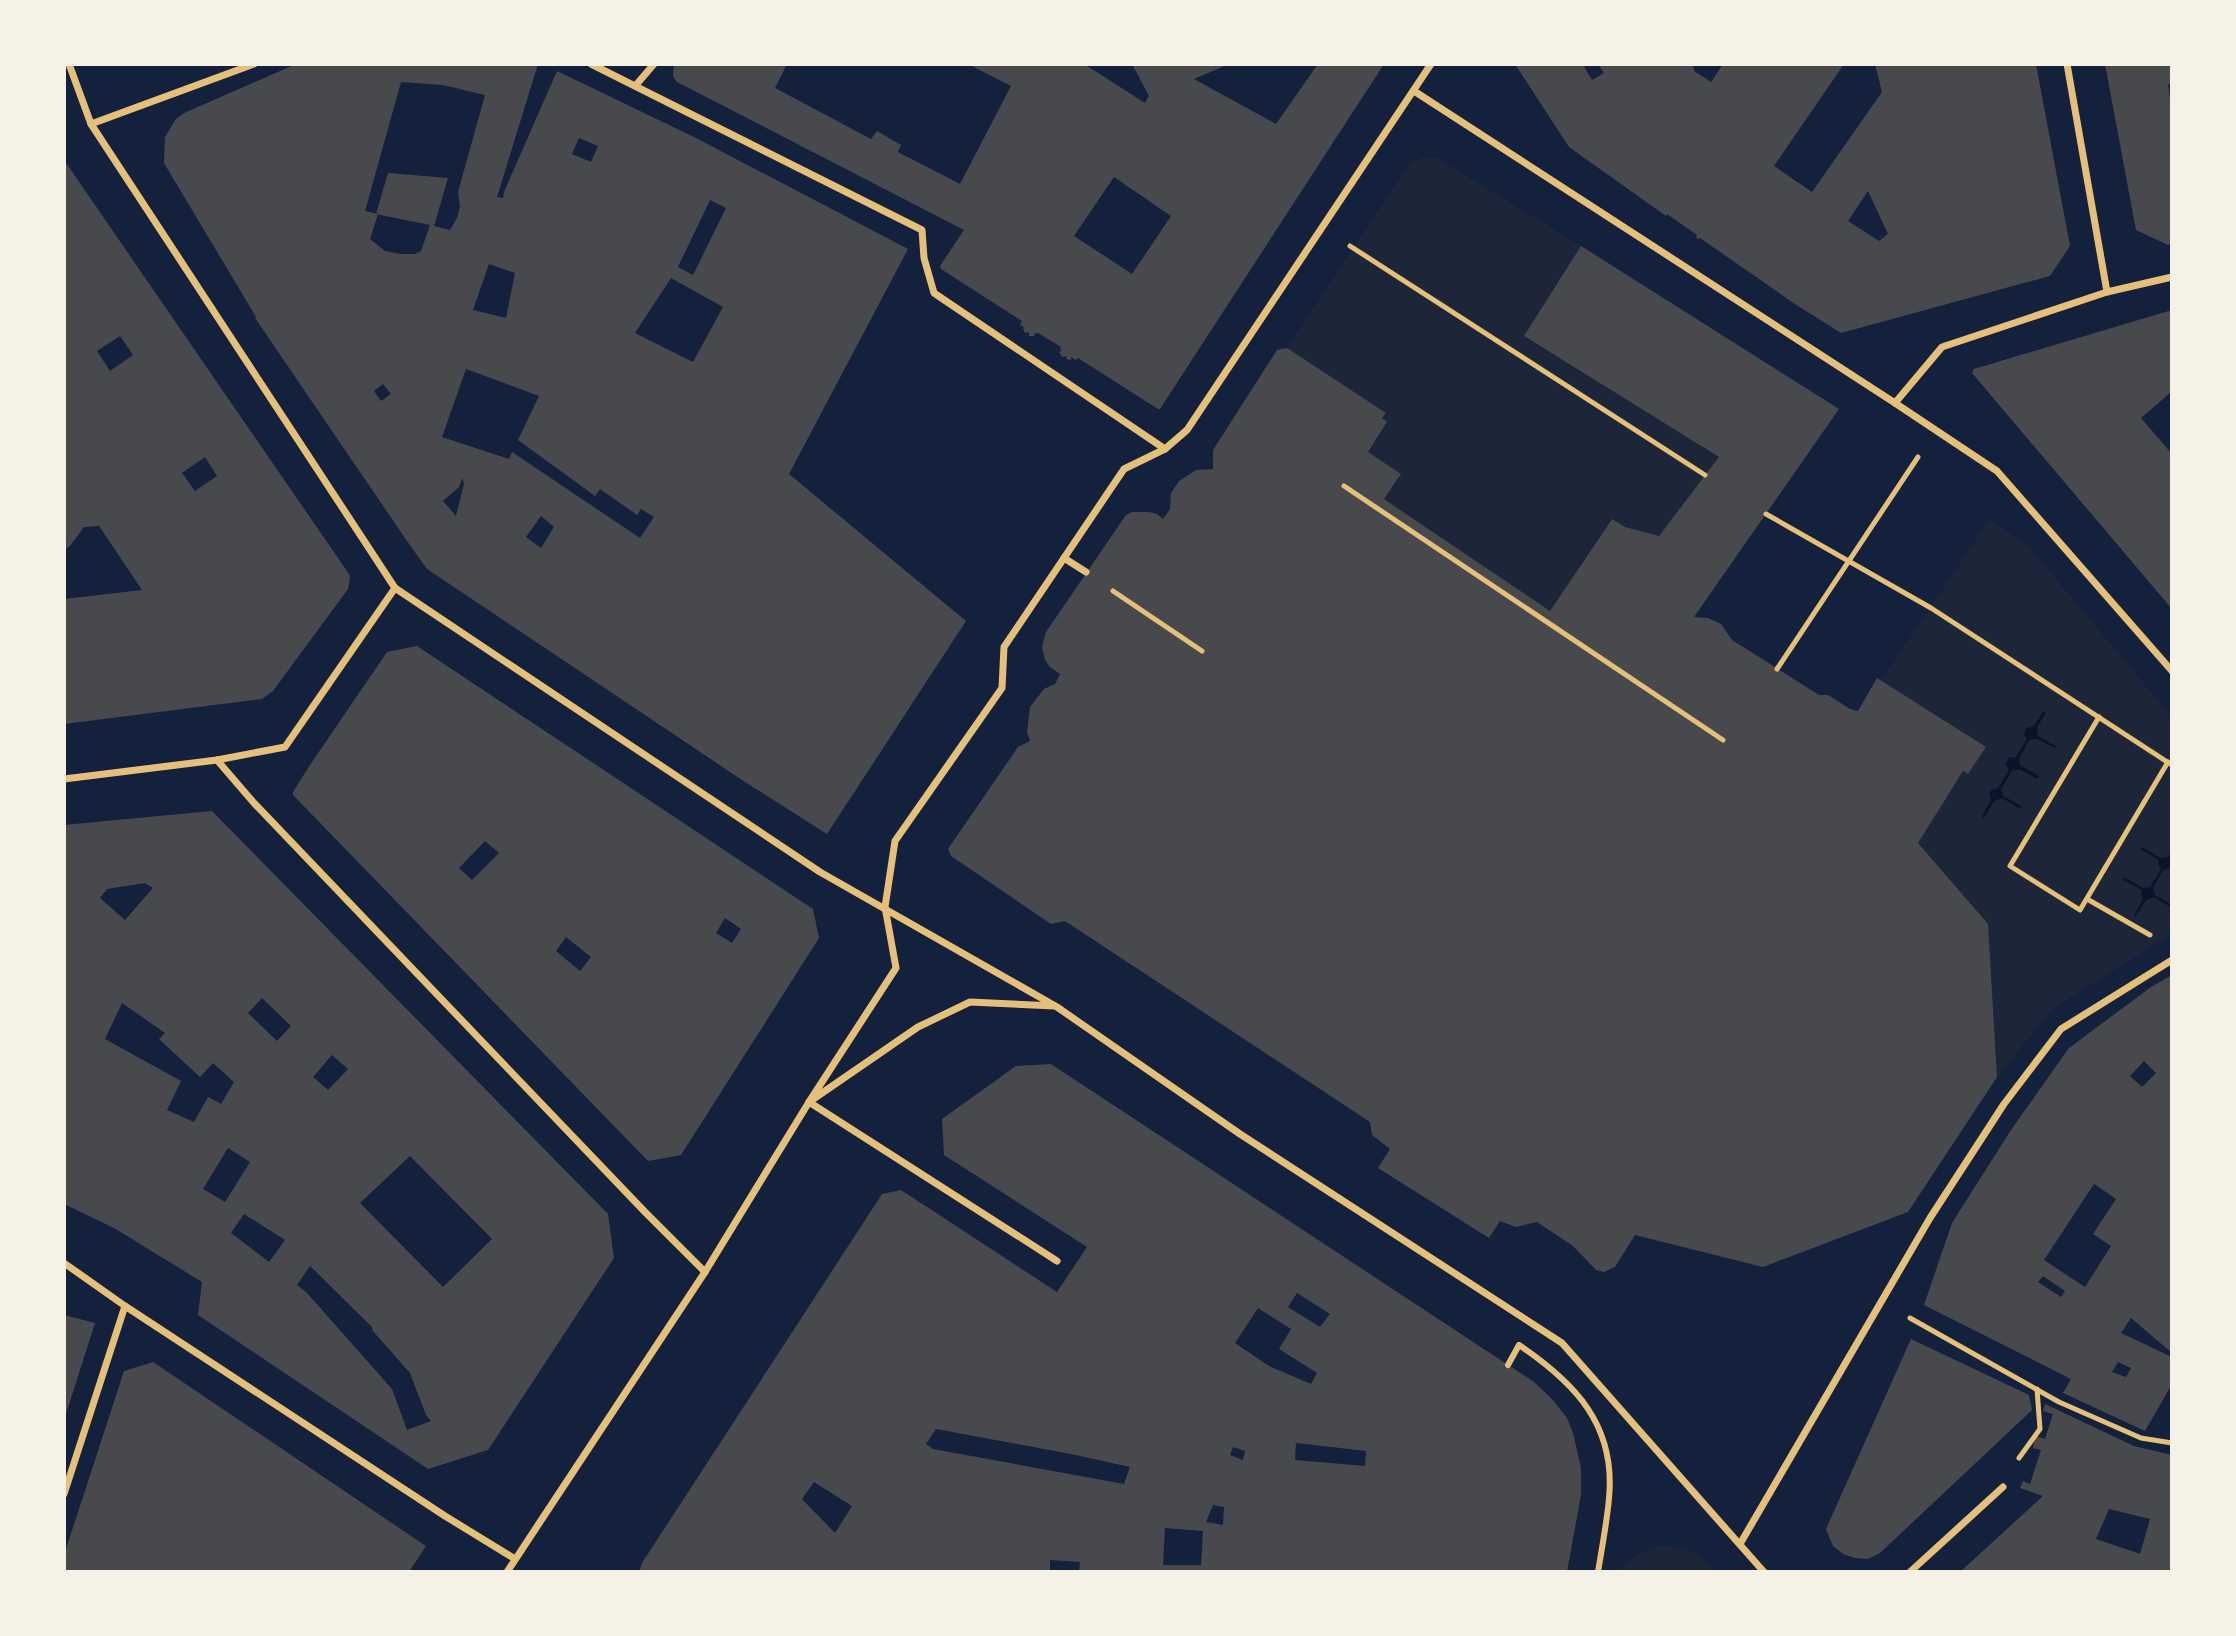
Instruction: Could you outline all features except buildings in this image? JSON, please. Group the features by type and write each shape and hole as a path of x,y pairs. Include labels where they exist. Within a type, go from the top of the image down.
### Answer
{"street":[{"path":"69,64 91,124 395,588 820,872 1057,1007 1240,1134 1562,1343 1764,1572"},
{"path":"91,124 254,64"},
{"path":"591,64 922,230 924,258 934,293 1165,449"},
{"path":"636,85 654,64"},
{"path":"507,1572 705,1272 896,968 885,907 895,841 1002,688 1004,647 1124,469 1165,449 1187,430 1431,64"},
{"path":"2067,64 2107,292"},
{"path":"1414,91 1997,471 2172,671"},
{"path":"1895,403 1942,347 2107,292 2172,277"},
{"path":"1064,558 1086,572"},
{"path":"64,779 217,760 285,747 395,588"},
{"path":"217,760 265,814 705,1272"},
{"path":"1740,1544 1930,1218 2004,1104 2061,1029 2172,960"},
{"path":"809,1102 918,1027 970,1002 1057,1007"},
{"path":"809,1102 1057,1261"},
{"path":"64,1263 125,1306 515,1559"},
{"path":"64,1494 125,1306"},
{"path":"1910,1572 2003,1487"}],"lane":[{"path":"1508,1365 1519,1345 1547,1364 1582,1397 1600,1426 1610,1494 1598,1572"}],"path":[{"path":"1353,248 1705,475"},
{"path":"1777,669 1937,431"},
{"path":"1344,486 1723,740"},
{"path":"1766,514 1931,608 2099,717 2170,764 2080,910 2010,866 2099,717"},
{"path":"1086,572 1202,651"},
{"path":"2087,899 2159,941"},
{"path":"1881,1302 2059,1402 2141,1438 2172,1443"},
{"path":"2026,1446 2040,1429 2037,1389"}],"shaded area":[{"path":"1423,157 1437,158 1581,246 1524,337 1719,457 1659,536 1625,527 1611,519 1550,611 1384,499 1401,474 1368,452 1387,423 1382,418 1386,413 1287,348 1409,164"},
{"path":"1990,519 2030,548 2172,717 2172,934 2052,1009 1997,1077 1988,924 1918,843 1963,771 1968,774 1985,747 1881,681"},
{"path":"2043,711 2046,713 2037,727 2038,736 2055,748 2037,739 2029,740 2019,759 2020,765 2039,776 2037,779 2019,769 2012,771 2001,789 2003,796 2021,806 2020,809 2002,798 1994,801 1984,818 1982,816 1991,800 1989,791 1998,788 2009,770 2006,764 2008,758 2016,757 2027,739 2024,734 2026,728 2034,726"},
{"path":"2142,847 2160,858 2168,857 2172,850 2172,868 2163,870 2153,888 2155,895 2172,908 2154,897 2146,900 2136,916 2143,899 2142,890 2123,880 2124,877 2143,888 2150,887 2161,869 2159,860 2140,849"},
{"path":"1660,1546 1691,1552 1715,1572 1621,1572 1638,1555"}]}
